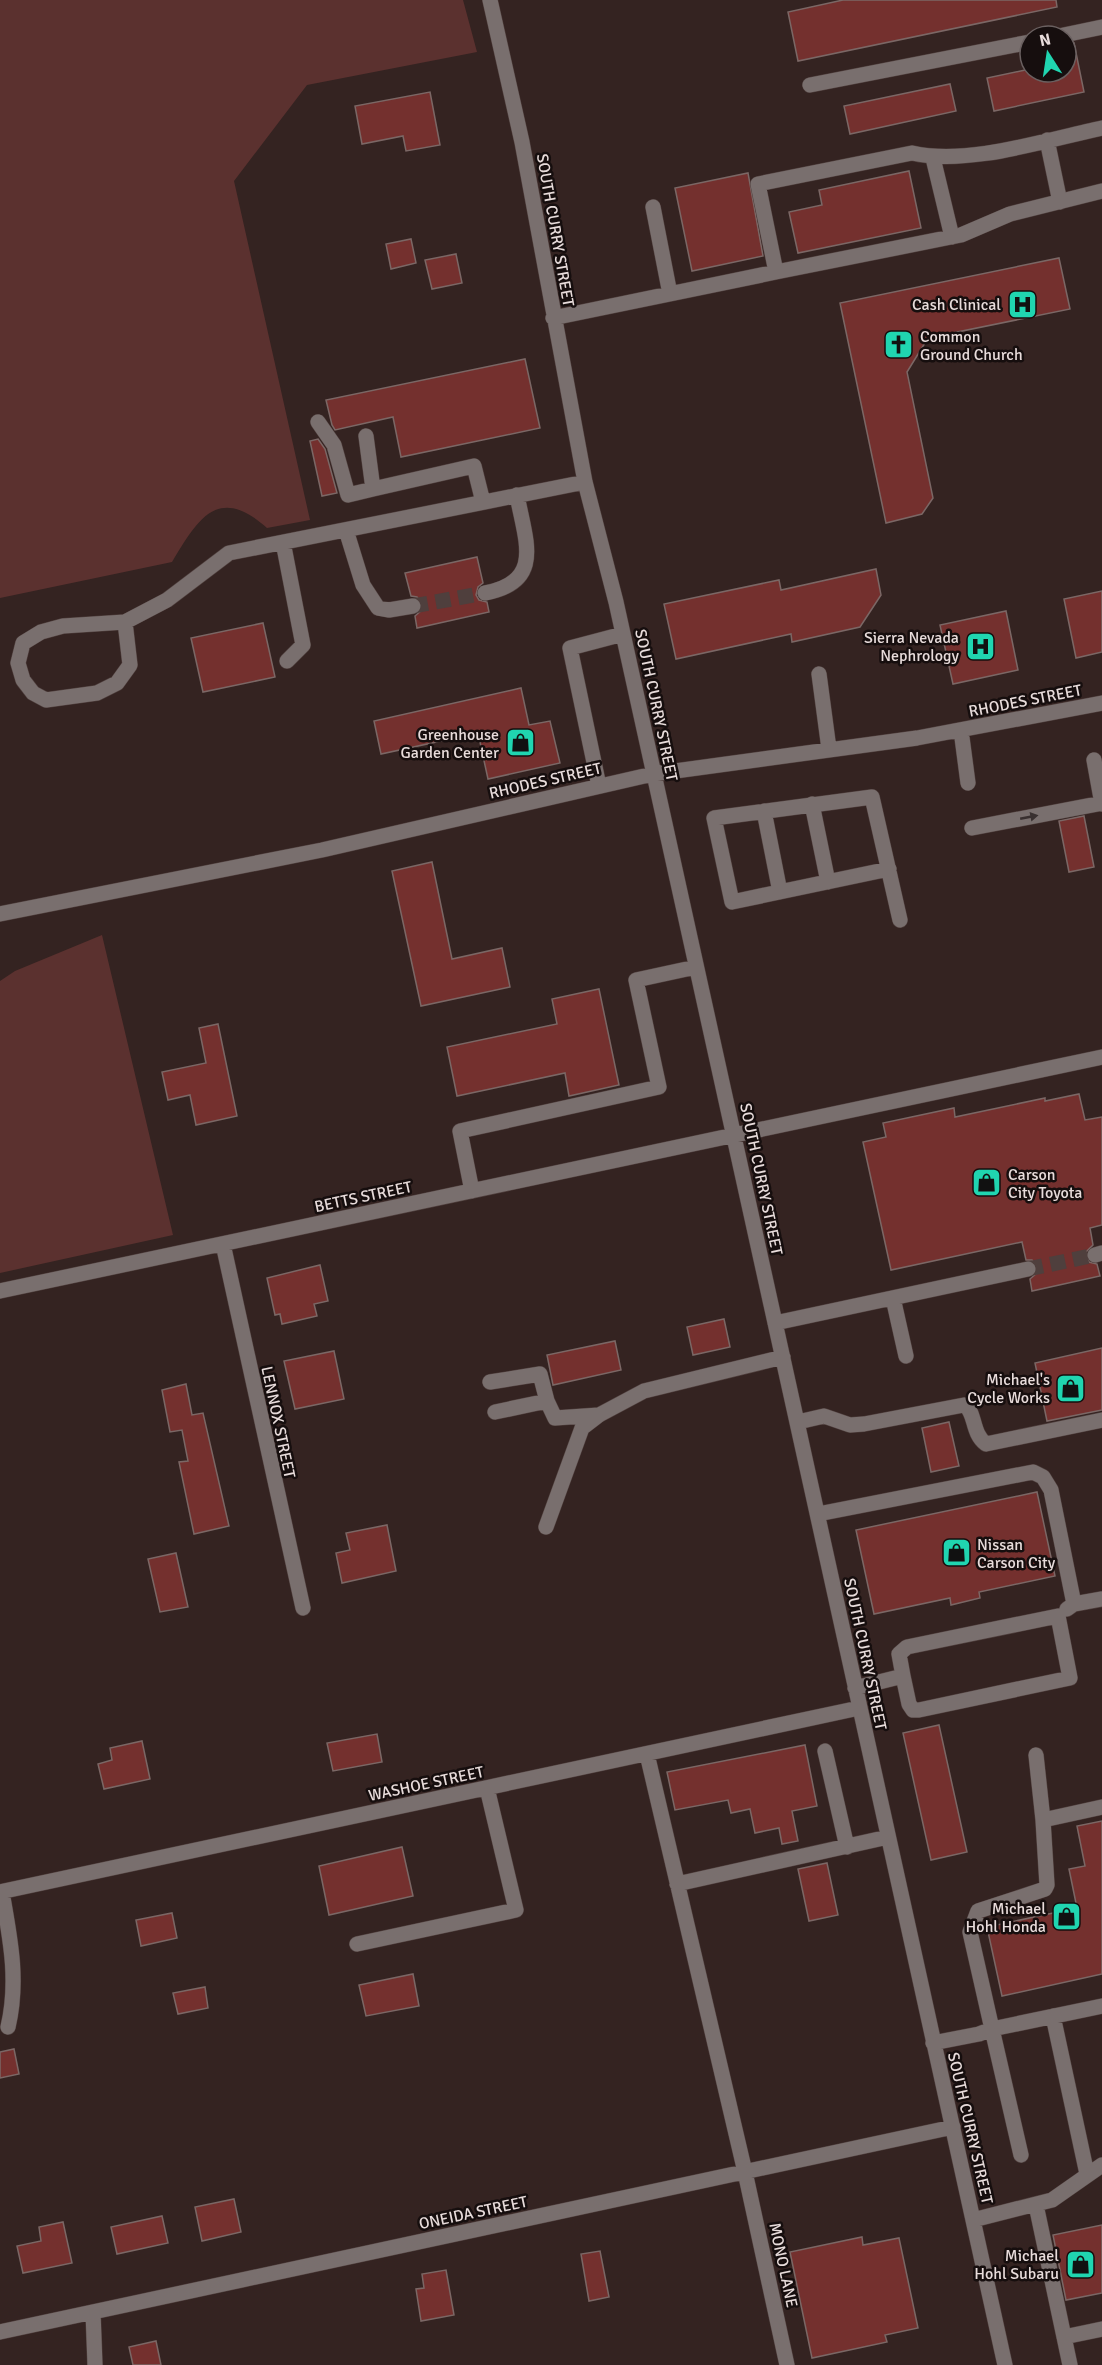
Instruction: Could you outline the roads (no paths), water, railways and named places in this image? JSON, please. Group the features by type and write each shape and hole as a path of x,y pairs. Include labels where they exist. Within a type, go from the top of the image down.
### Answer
{"street":[{"name":"SOUTH CURRY STREET","path":"490,0 522,141 585,482 603,543 1005,2365"},
{"path":"1078,32 1102,27"},
{"path":"810,85 1018,44"},
{"path":"776,272 758,184 912,153 933,158 960,158 1102,128"},
{"path":"1047,140 1060,202"},
{"path":"933,158 952,237"},
{"path":"553,318 952,237 1010,214 1102,191"},
{"path":"653,207 670,294"},
{"path":"318,422 334,445 348,495 474,466 483,502"},
{"path":"366,436 374,489"},
{"path":"125,622 130,665 117,683 97,693 46,700 33,693 23,680 18,663 23,643 41,632 63,626 125,622 167,600 229,553 585,482"},
{"path":"485,593 507,589 520,576 528,556 517,495"},
{"path":"346,530 363,585 378,608 389,610 413,606"},
{"path":"283,542 303,645 286,661"},
{"path":"599,786 570,648 623,634"},
{"path":"819,674 829,749"},
{"name":"RHODES STREET","path":"0,914 322,850 653,774 961,730 1102,703"},
{"path":"961,730 968,783"},
{"path":"972,828 1102,803 1094,760"},
{"path":"889,869 732,902 714,818 872,796 889,869 900,920"},
{"path":"812,804 828,882"},
{"path":"764,811 780,892"},
{"path":"472,1191 460,1131 659,1087 636,980 696,968"},
{"name":"BETTS STREET","path":"0,1291 1102,1057"},
{"name":"LENNOX STREET","path":"223,1244 303,1608"},
{"path":"775,1323 1028,1269"},
{"path":"893,1298 906,1356"},
{"path":"546,1527 582,1428 599,1415 644,1391 783,1357"},
{"path":"489,1382 540,1374 547,1401 555,1418 599,1415"},
{"path":"495,1412 547,1401"},
{"path":"798,1422 824,1416 850,1425 864,1425 964,1405 970,1411 976,1434 986,1444 1102,1420"},
{"path":"818,1514 1033,1472 1043,1477 1051,1490 1074,1604"},
{"path":"1058,1616 1070,1678 919,1710 913,1710 909,1704 899,1654 907,1647 1058,1616 1074,1604 1102,1599"},
{"path":"855,1688 903,1676"},
{"name":"WASHOE STREET","path":"1,1892 859,1708"},
{"path":"825,1751 847,1847"},
{"name":"MONO LANE","path":"647,1754 745,2172 787,2365"},
{"path":"1021,2155 970,1932 978,1911 1045,1889 1047,1885 1036,1755"},
{"path":"357,1944 516,1910 487,1788"},
{"path":"1043,1820 1102,1807"},
{"path":"677,1884 888,1838"},
{"path":"1,1892 15,1965 14,2001 8,2026"},
{"path":"933,2043 1102,2006"},
{"path":"1053,2016 1087,2174"},
{"name":"ONEIDA STREET","path":"0,2332 953,2127"},
{"path":"973,2220 1052,2200 1102,2165"},
{"path":"1036,2205 1070,2365"},
{"path":"93,2312 95,2365"},
{"path":"1064,2337 1102,2328"}],"tunnel":[{"path":"413,606 485,593"},
{"path":"1028,1269 1095,1255"}],"place":[{"name":"Cash Clinical","path":"1022,304"},
{"name":"Common Ground Church","path":"899,345"},
{"name":"Sierra Nevada Nephrology","path":"980,646"},
{"name":"Greenhouse Garden Center","path":"520,743"},
{"name":"Carson City Toyota","path":"987,1183"},
{"name":"Michael's Cycle Works","path":"1071,1388"},
{"name":"Nissan Carson City","path":"956,1553"},
{"name":"Michael Hohl Honda","path":"1067,1917"},
{"name":"Michael Hohl Subaru","path":"1080,2264"}]}
